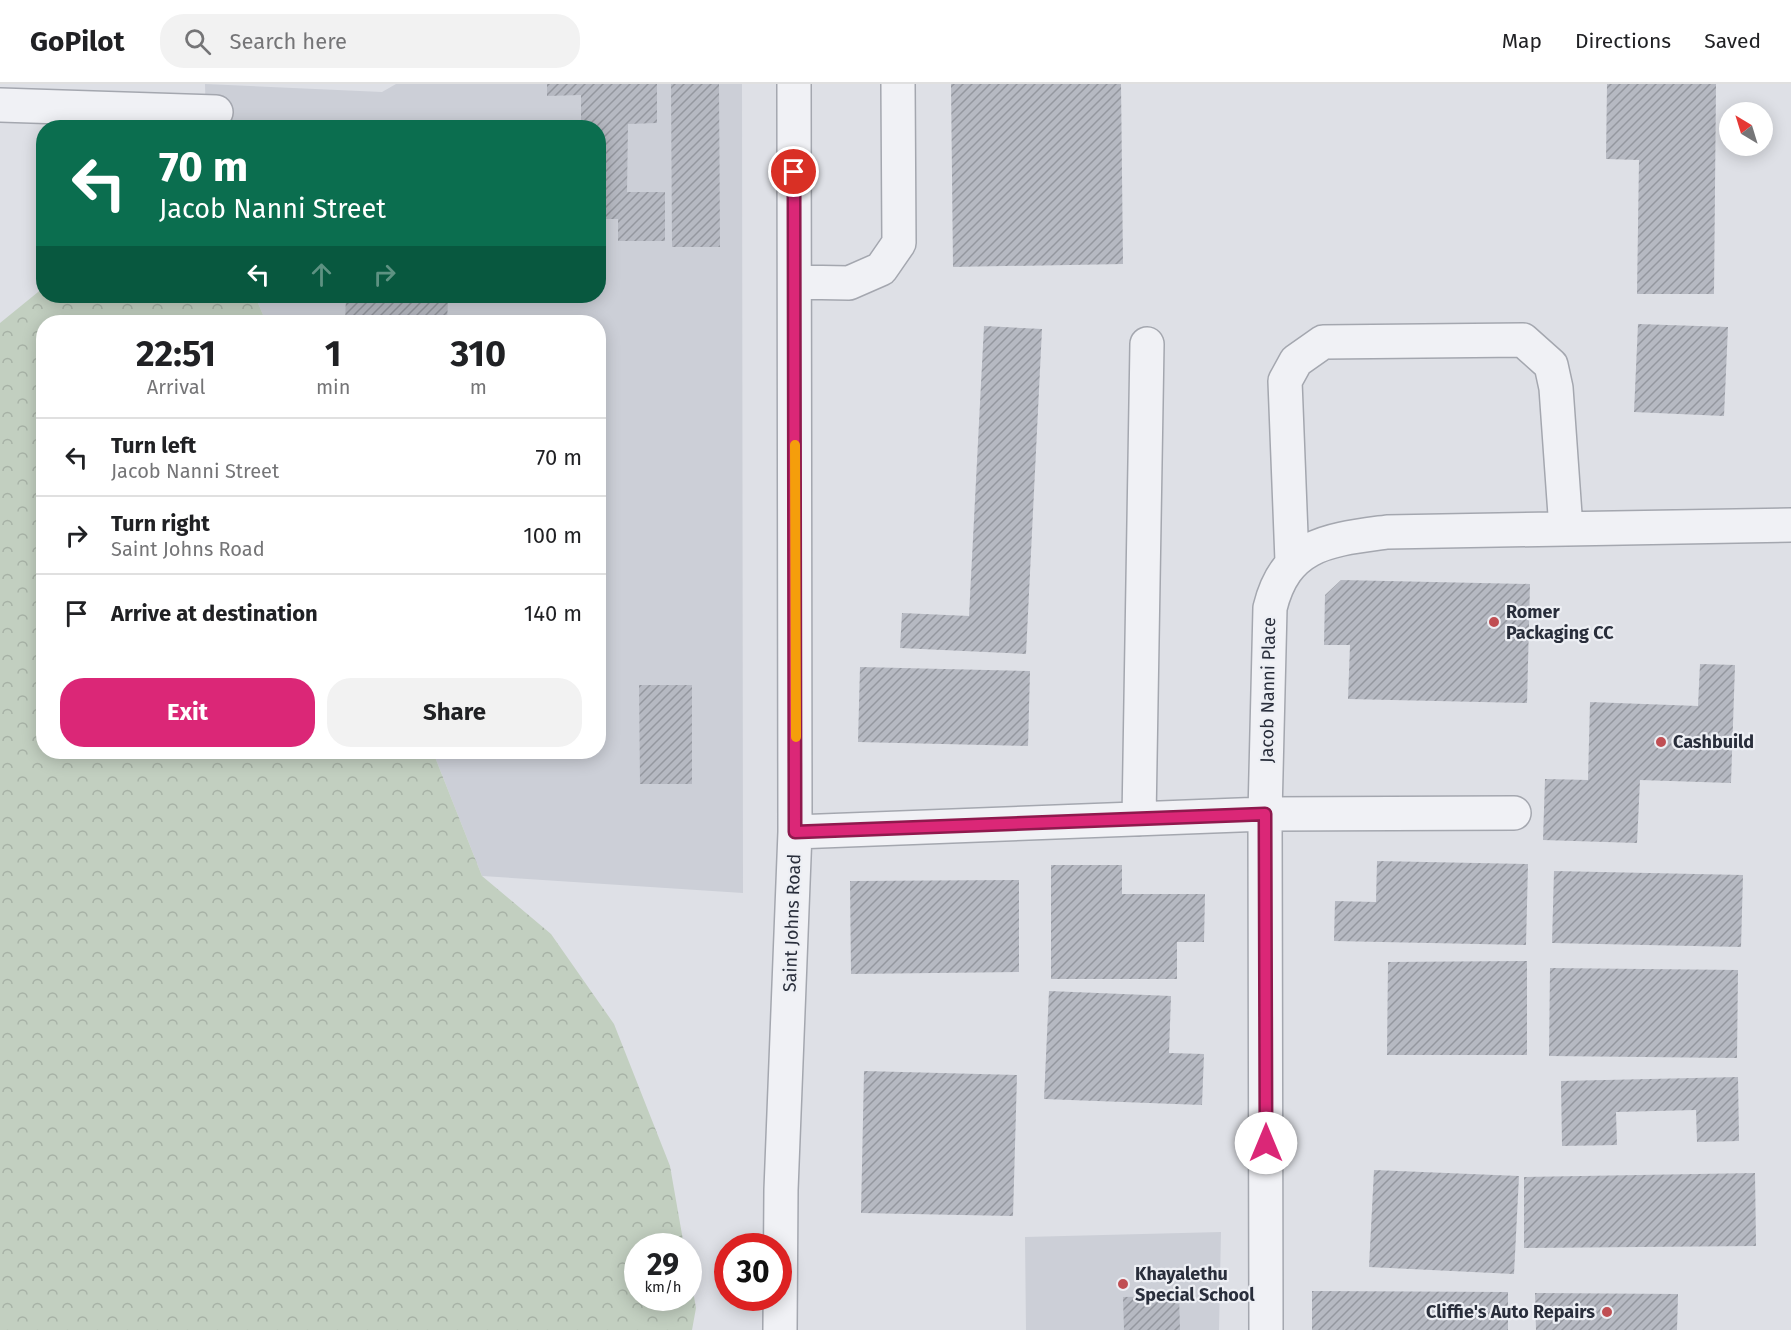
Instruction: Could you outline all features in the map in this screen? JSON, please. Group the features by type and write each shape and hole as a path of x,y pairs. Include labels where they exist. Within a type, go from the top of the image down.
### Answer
{"street":[{"name":"Saint Johns Road","path":"780,1330 781,1190 795,832 794,84"},
{"path":"795,282 849,283 881,269 899,243 898,84"},
{"path":"0,105 216,112"},
{"path":"1292,561 1285,381 1296,362 1323,342 1523,340 1551,365 1556,388 1566,529"},
{"path":"1139,819 1147,344"},
{"name":"Jacob Nanni Place","path":"1266,1330 1265,814 1270,608 1276,583 1292,561 1316,547 1346,537 1387,532 1791,525"},
{"path":"795,832 1265,814 1514,813"}],"shaded area":[{"path":"205,84 382,92 396,84 742,84 743,893 482,876 436,759 606,759 606,315 263,315 258,303 606,303 606,120 206,120"},
{"name":"Khayalethu Special School","path":"1221,1232 1219,1330 1026,1330 1025,1237"}],"green space":[{"path":"36,294 36,303 258,303 263,315 36,315 36,759 436,759 482,876 551,934 614,1024 670,1166 682,1233 624,1233 624,1311 695,1311 692,1330 0,1330 0,323"}],"building":[{"path":"547,84 657,84 657,123 628,124 627,192 665,192 665,241 618,241 618,219 606,219 606,120 581,120 581,95 547,96"},
{"path":"671,84 719,84 720,247 672,247"},
{"path":"951,84 1121,84 1123,264 953,267"},
{"path":"1607,84 1716,84 1714,294 1637,294 1639,160 1606,159"},
{"path":"346,303 448,303 447,315 345,315"},
{"path":"1638,324 1728,327 1724,416 1634,412"},
{"path":"984,326 1042,329 1026,654 900,648 902,613 969,616"},
{"path":"1341,580 1530,584 1527,703 1348,699 1350,645 1324,645 1325,595"},
{"name":"Cashbuild","path":"1700,664 1735,665 1731,783 1640,780 1637,843 1543,840 1545,779 1588,780 1590,702 1698,706"},
{"path":"860,667 1030,671 1028,746 858,742"},
{"path":"639,685 692,685 692,784 640,784"},
{"path":"1377,861 1528,864 1526,945 1334,941 1335,901 1376,902"},
{"path":"1051,865 1122,865 1122,894 1205,894 1204,942 1177,942 1177,979 1051,979"},
{"path":"1554,871 1743,875 1741,947 1552,943"},
{"path":"1019,880 1019,972 851,974 850,881"},
{"path":"1527,961 1527,1055 1387,1055 1388,962"},
{"path":"1550,968 1738,970 1737,1058 1549,1056"},
{"path":"1049,991 1171,996 1169,1053 1204,1054 1202,1105 1044,1099"},
{"path":"864,1071 1017,1075 1013,1216 861,1213"},
{"path":"1738,1077 1739,1141 1697,1142 1696,1110 1616,1112 1617,1145 1562,1146 1561,1081"},
{"path":"1374,1170 1519,1176 1514,1274 1369,1267"},
{"path":"1755,1173 1756,1246 1524,1248 1524,1177"},
{"path":"1312,1291 1508,1292 1508,1330 1312,1330"},
{"name":"Cliffie's Auto Repairs","path":"1535,1293 1678,1294 1677,1330 1536,1330"},
{"path":"1179,1296 1180,1330 1124,1330 1123,1297"}],"slow traffic":[{"path":"795,445 796,737"}],"place":[{"name":"Romer Packaging CC","path":"1494,622"},
{"name":"Cashbuild","path":"1661,742"},
{"name":"Khayalethu Special School","path":"1123,1284"},
{"name":"Cliffie's Auto Repairs","path":"1607,1312"}],"route":[{"path":"794,172 795,832 1265,814 1266,1143"}]}
